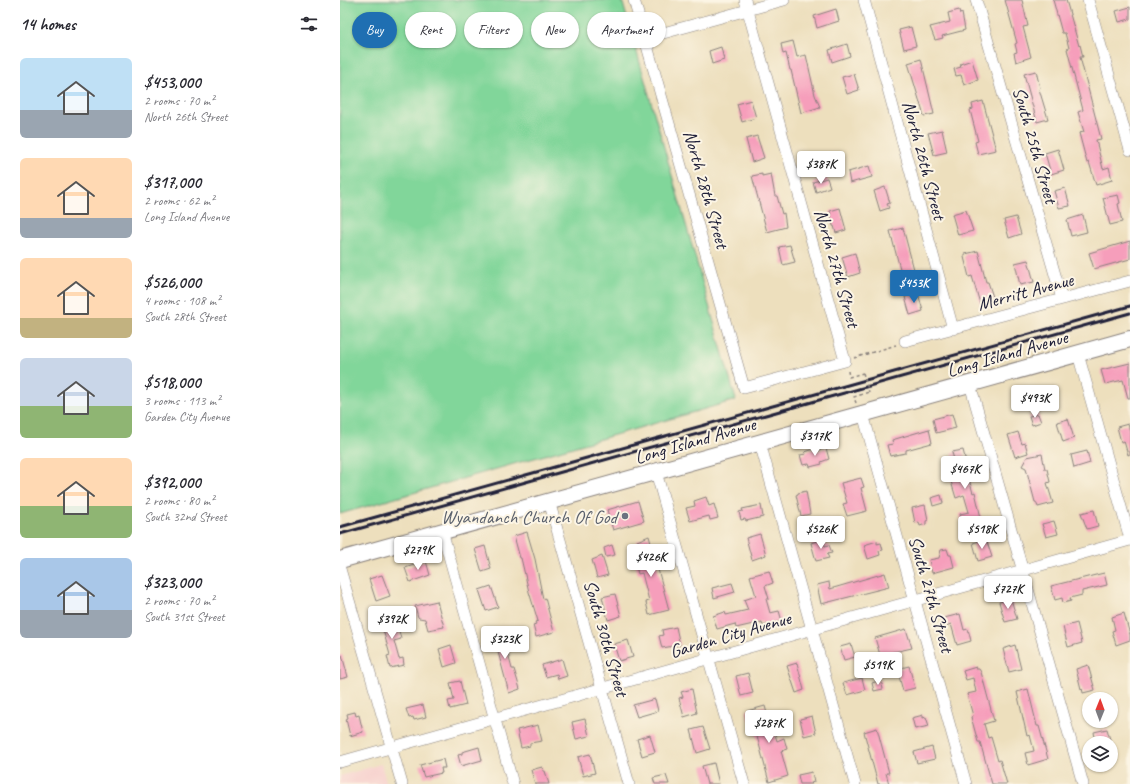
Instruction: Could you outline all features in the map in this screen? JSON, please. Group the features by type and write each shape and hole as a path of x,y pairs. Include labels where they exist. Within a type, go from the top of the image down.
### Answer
{"street":[{"name":"North 28th Street","path":"634,0 637,12"},
{"path":"666,31 746,5 784,0"},
{"name":"North 26th Street","path":"864,0 953,329"},
{"name":"South 25th Street","path":"976,0 1062,299"},
{"path":"1088,0 1130,150"},
{"name":"North 27th Street","path":"746,5 845,361"},
{"name":"North 28th Street","path":"648,48 744,388 845,361"},
{"name":"Merritt Avenue","path":"905,342 1130,281"},
{"name":"Long Island Avenue","path":"340,560 760,443 860,409 970,384 1130,339"},
{"path":"1078,354 1130,540"},
{"path":"970,384 1083,784"},
{"name":"South 27th Street","path":"860,409 966,784"},
{"path":"760,443 855,784"},
{"path":"656,472 744,784"},
{"name":"South 30th Street","path":"549,501 629,784"},
{"path":"442,531 513,784"},
{"name":"Garden City Avenue","path":"340,762 1130,540"},
{"path":"340,569 402,784"}],"path":[{"path":"845,361 905,342"},
{"path":"850,377 863,373 869,392 855,396 860,409"}],"shaded area":[{"path":"381,764 387,784 340,784 340,776"}],"green space":[{"path":"340,0 622,0 625,12 587,12 587,48 636,48 736,400 340,514"}],"building":[{"path":"1005,0 1022,0 1028,26 1023,27 1031,57 1016,62 1014,53 1017,52 1015,44 1017,43"},
{"path":"1053,0 1066,0 1079,46 1080,45 1083,57 1080,57 1101,139 1096,140 1103,169 1109,167 1112,180 1096,185 1089,162 1087,163 1079,133 1084,132 1078,112 1083,110 1067,49 1069,48 1065,33 1062,33"},
{"path":"1130,7 1130,19 1119,22 1116,11"},
{"path":"836,9 839,21 817,28 814,16"},
{"path":"959,10 960,14 962,13 965,30 942,36 943,38 935,40 930,27 950,22 948,13"},
{"path":"911,27 916,46 904,49 899,30"},
{"path":"793,41 797,57 806,55 815,95 820,107 801,113 791,70 786,53 783,54 781,44"},
{"path":"847,44 850,56 832,62 829,50"},
{"path":"721,47 724,60 712,64 709,51"},
{"path":"921,59 934,114 924,116 908,63"},
{"path":"972,60 978,80 964,85 961,75 956,76 954,69 961,67 960,64"},
{"path":"1036,71 1039,89 1048,119 1037,122 1024,74"},
{"path":"854,74 859,90 847,94 842,77"},
{"path":"751,100 756,118 742,122 737,104"},
{"path":"983,101 996,150 978,154 975,142 978,141 970,110 973,109 972,104"},
{"path":"942,130 947,152 934,155 928,133"},
{"path":"757,136 764,158 752,162 746,139"},
{"path":"1058,149 1064,170 1051,174 1045,153"},
{"path":"869,166 872,177 850,183 848,172"},
{"path":"762,174 762,176 771,174 775,196 777,196 782,214 784,213 786,227 767,232 752,176"},
{"path":"827,178 830,187 816,192 813,182"},
{"path":"885,187 890,203 887,204 889,208 880,211 874,191"},
{"path":"1065,188 1070,206 1059,208 1054,191"},
{"path":"1118,195 1120,203 1118,204 1122,222 1110,225 1103,198"},
{"path":"840,208 846,230 836,233 830,211"},
{"path":"966,210 973,231 958,235 952,214"},
{"path":"1083,215 1087,232 1071,236 1067,220"},
{"path":"1016,217 1021,234 1009,238 1004,220"},
{"path":"903,228 916,277 903,280 890,231"},
{"path":"1130,241 1130,259 1094,269 1089,253"},
{"path":"790,245 795,262 783,265 779,247"},
{"path":"978,251 986,282 988,282 995,303 981,307 972,276 969,277 964,257 965,254"},
{"path":"855,253 860,273 848,277 842,257"},
{"path":"1028,260 1034,282 1020,285 1015,263"},
{"path":"918,293 923,311 910,315 905,297"},
{"path":"1130,363 1130,398 1128,398 1123,380 1105,384 1101,370"},
{"path":"1028,390 1032,403 1021,407 1017,394"},
{"path":"952,414 956,428 936,433 933,419"},
{"path":"1038,414 1041,422 1032,425 1029,416"},
{"path":"1068,419 1074,438 1063,442 1057,422"},
{"path":"1128,424 1130,432 1130,454 1128,455 1124,441 1121,442 1117,427"},
{"path":"929,429 932,443 906,450 906,453 890,456 887,445 893,444 892,440"},
{"path":"1018,432 1022,444 1025,443 1028,453 1015,457 1008,435"},
{"path":"817,448 817,451 826,448 829,459 821,462 822,464 810,467 809,464 803,465 800,455 806,454 805,452"},
{"path":"963,450 966,462 964,463 973,493 975,492 982,522 963,526 960,514 969,512 964,495 956,498 949,475 957,472 952,452"},
{"path":"1087,451 1090,463 1074,468 1071,455"},
{"path":"1042,454 1045,469 1047,469 1050,482 1047,483 1053,503 1038,507 1035,502 1026,468 1022,466 1027,457"},
{"path":"861,478 864,487 861,488 867,511 847,516 843,504 847,503 841,483"},
{"path":"806,491 810,514 801,516 796,495"},
{"path":"941,495 943,503 933,506 931,498"},
{"path":"706,497 709,506 714,504 718,518 710,520 709,516 690,521 686,508 695,506 694,501"},
{"name":"Wyandanch Church Of God","path":"638,501 644,521 613,530 607,510"},
{"path":"761,505 763,517 746,521 745,519 741,520 739,512 743,511 742,509"},
{"path":"925,505 928,520 926,521 926,524 920,526 919,522 915,523 912,508"},
{"path":"1094,510 1098,526 1087,529 1081,513"},
{"path":"1054,521 1058,534 1046,537 1042,524"},
{"path":"527,532 535,559 543,599 545,598 554,632 536,637 533,625 538,621 514,536"},
{"path":"760,534 766,555 752,560 746,538"},
{"path":"649,536 669,610 649,615 646,602 649,601 642,573 638,574 635,562 643,560 637,541"},
{"path":"823,539 825,546 829,545 832,553 827,554 829,558 816,561 811,543"},
{"path":"986,539 992,557 978,561 973,543"},
{"path":"877,541 877,544 881,543 883,550 879,551 880,555 868,559 864,545"},
{"path":"612,545 615,555 606,557 604,548"},
{"path":"485,546 491,569 482,572 475,549"},
{"path":"947,549 949,555 951,555 954,567 932,573 929,560 939,558 941,550"},
{"path":"602,556 608,575 597,578 592,560"},
{"path":"426,561 430,575 410,582 405,568"},
{"path":"769,571 773,583 765,586 769,599 766,599 770,613 779,611 782,621 763,626 762,622 736,628 735,624 717,629 713,616 725,612 726,615 748,610 744,600 756,596 750,576"},
{"path":"885,573 889,587 821,604 817,585 829,582 830,589"},
{"path":"1104,573 1107,585 1082,591 1082,595 1070,598 1071,601 1063,603 1062,598 1055,600 1051,586"},
{"path":"382,575 390,596 376,601 369,579"},
{"path":"732,583 735,592 714,598 712,588"},
{"path":"491,586 498,607 486,611 479,590"},
{"path":"615,594 621,616 608,620 602,597"},
{"path":"1011,599 1017,619 1005,622 999,602"},
{"path":"437,601 444,627 428,630 425,619 418,617 415,606"},
{"path":"1124,613 1130,640 1116,645 1112,631 1115,630 1112,617"},
{"path":"960,614 964,630 968,629 971,641 957,645 951,624 946,626 944,618"},
{"path":"395,615 401,639 394,641 399,659 403,658 404,665 390,668 387,656 390,655 380,619"},
{"path":"1077,623 1082,643 1068,647 1063,627"},
{"path":"676,627 680,645 662,648 659,636 663,635 662,630"},
{"path":"503,628 509,649 507,650 512,669 514,669 520,689 509,693 491,631"},
{"path":"906,629 912,648 880,655 875,638"},
{"path":"628,640 633,657 619,661 614,644"},
{"path":"851,644 855,657 844,660 840,647"},
{"path":"451,645 456,663 444,667 439,649"},
{"path":"1015,645 1021,669 1009,672 1003,649"},
{"path":"340,655 342,655 348,677 340,679"},
{"path":"562,659 567,676 558,679 557,674 546,677 542,665"},
{"path":"797,663 804,690 796,693 787,666"},
{"path":"1088,665 1095,690 1083,692 1076,669"},
{"path":"909,666 915,688 903,691 897,669"},
{"path":"976,667 976,669 979,669 981,672 994,721 984,724 988,738 991,737 998,761 1000,760 1007,784 992,784 971,717 973,716 967,694 976,692 973,678 966,680 963,671"},
{"path":"748,673 753,693 741,696 736,676"},
{"path":"862,678 865,690 847,695 843,683"},
{"path":"881,680 883,689 874,691 872,683"},
{"path":"460,681 466,705 450,709 448,701 454,700 450,683"},
{"path":"692,689 697,713 684,717 679,698 683,697 681,692"},
{"path":"1028,689 1037,726 1039,726 1048,759 1028,765 1025,753 1034,751 1030,735 1027,736 1017,692"},
{"path":"655,699 658,711 637,717 633,705"},
{"path":"423,705 426,717 414,720 413,717 409,718 406,709"},
{"path":"765,706 770,725 772,724 777,741 784,738 787,749 781,751 788,776 769,782 758,740 751,720 749,720 747,711"},
{"path":"355,712 356,716 359,715 363,732 350,736 346,719 348,718 347,714"},
{"path":"923,715 923,718 926,717 929,726 915,729 912,718"},
{"path":"812,716 816,733 804,736 800,719"},
{"path":"585,719 589,736 576,739 572,722"},
{"path":"538,725 542,741 530,743 530,746 521,748 517,730"},
{"path":"703,727 710,749 697,753 691,730"},
{"path":"877,728 889,773 886,773 889,784 878,784 864,732"},
{"path":"1107,729 1109,736 1095,736 1094,732"},
{"path":"650,735 655,752 642,756 637,739"},
{"path":"479,747 482,760 461,766 458,755 462,754 462,752"},
{"path":"932,747 935,759 917,763 914,752"},
{"path":"590,754 595,773 583,776 578,757"},
{"path":"443,759 445,768 441,768 442,773 424,777 420,765"},
{"path":"714,763 719,784 707,784 702,766"},
{"path":"542,767 543,771 545,771 549,784 535,784 531,770"},
{"path":"812,772 814,782 811,783 812,784 800,784 798,775"},
{"path":"666,775 669,784 655,784 653,778"}],"railway":[{"path":"340,527 1130,306"},
{"path":"340,534 1130,313"}],"place":[{"name":"Wyandanch Church Of God","path":"625,516"}]}
